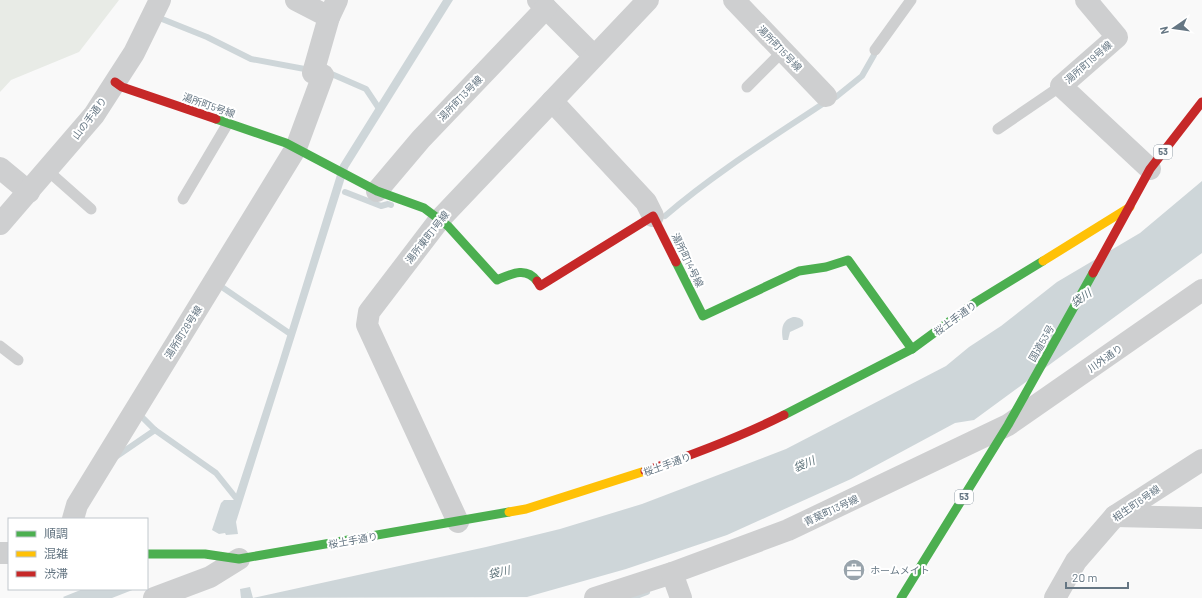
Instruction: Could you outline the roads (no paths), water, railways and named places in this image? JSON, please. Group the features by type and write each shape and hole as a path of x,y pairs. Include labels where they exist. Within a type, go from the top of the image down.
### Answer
{"main road":[{"name":"湯所町5号線","path":"115,82 122,87 296,148 377,191 424,208 440,219"},
{"name":"国道53号","path":"903,598 1008,425 1150,169 1201,105"},
{"name":"桜土手通り","path":"148,554 205,554 239,559 458,522 526,509 681,459 764,425 912,349 976,302 1130,207"},
{"path":"440,219 496,280 518,272 529,272 536,278 540,286 653,216"},
{"name":"湯所町14号線","path":"653,216 703,316 799,271 826,267 848,260 912,349"}],"street":[{"name":"山の手通り","path":"0,224 94,115 134,53 160,0"},
{"path":"296,0 333,8"},
{"name":"湯所東町1号線","path":"458,522 367,326 369,312 440,219 648,0"},
{"name":"湯所町15号線","path":"734,0 826,96"},
{"name":"湯所町19号線","path":"1094,3 1117,37 1061,86 1150,169"},
{"path":"542,4 594,56"},
{"name":"湯所町13号線","path":"377,191 421,139 542,4"},
{"name":"湯所町28号線","path":"73,518 81,499 296,148 323,75 313,73 333,8"},
{"path":"552,100 646,202 653,216"},
{"path":"0,168 28,192"},
{"name":"川外通り","path":"1008,425 1202,290"},
{"name":"青葉町13号線","path":"595,598 672,573 788,530 1008,425"},
{"name":"相生町6号線","path":"1055,598 1076,561 1116,516 1202,460"},
{"path":"1116,516 1202,518"},
{"path":"154,598 210,577 239,559"},
{"path":"672,573 681,598"}],"lane":[{"path":"875,50 911,0"},
{"path":"747,87 783,52"},
{"path":"998,129 1061,86"},
{"path":"183,199 228,123"},
{"path":"47,170 91,209"},
{"path":"0,346 18,360"}],"water":[{"path":"443,0 453,0 348,168 236,522 238,534 219,534 212,530 221,503 224,500 234,500 279,362 340,165"},
{"name":"袋川","path":"1202,181 1202,253 974,420 955,423 851,479 727,535 626,569 527,597 253,598 486,547 560,529 642,504 786,449 946,366 969,347 1001,326 1057,282 1140,233"},
{"path":"793,317 801,319 803,326 790,332 788,340 783,340 782,332 784,323 789,318"},
{"path":"250,587 253,598 241,598 240,589"},
{"path":"80,590 132,590 112,598 63,597"}],"waterway":[{"path":"162,19 207,37 251,59 310,70"},
{"path":"836,97 862,76 874,55"},
{"path":"327,72 366,89 378,107"},
{"path":"665,216 703,185 824,103"},
{"path":"345,192 381,206 388,204 391,205"},
{"path":"219,285 289,333"},
{"path":"140,415 155,430 216,473 236,498"},
{"path":"117,456 155,430"},
{"path":"631,598 647,592"}],"place":[{"name":"ホームメイト","path":"854,570"}]}
